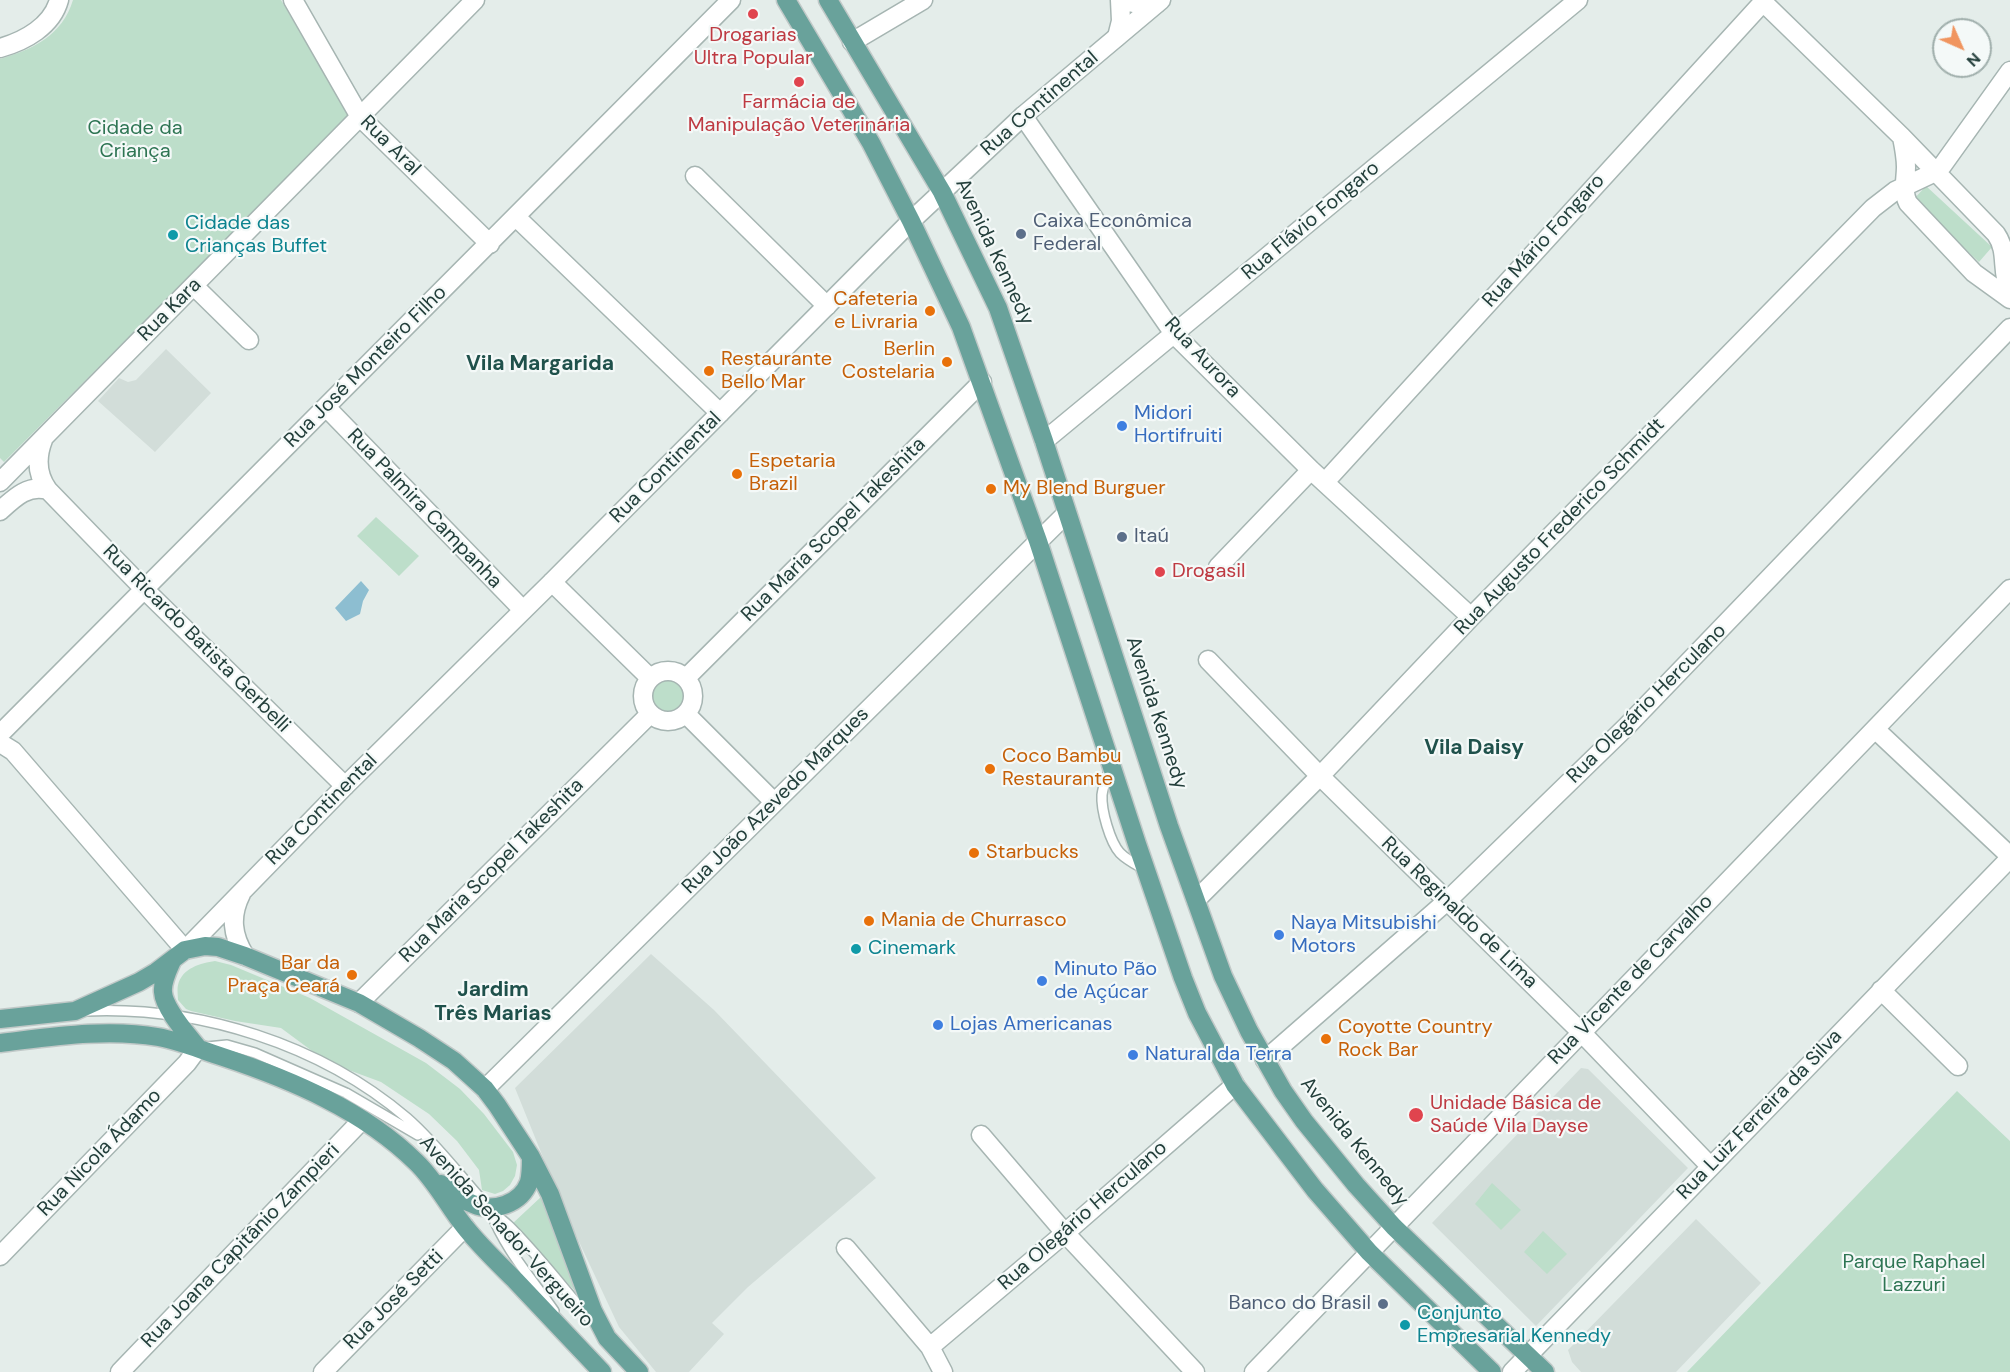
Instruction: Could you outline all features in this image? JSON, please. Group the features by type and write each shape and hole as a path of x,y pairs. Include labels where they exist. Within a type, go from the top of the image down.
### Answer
{"main road":[{"path":"786,0 871,143 953,308 982,382 1068,627 1111,766 1197,1013 1235,1085 1315,1190 1369,1252 1492,1372"},
{"name":"Avenida Kennedy","path":"828,0 942,192 1001,316 1044,441 1147,760 1196,900 1223,976 1265,1060 1283,1091 1305,1121 1394,1227 1545,1372"},
{"path":"75,1011 139,982 179,955 196,947 211,946 245,956 359,1003 453,1061 485,1089 501,1110 531,1157 550,1194 582,1286 608,1338"},
{"path":"179,955 165,978 163,990 165,1002 198,1048"},
{"name":"Avenida Senador Vergueiro","path":"0,1019 75,1011"},
{"name":"Avenida Senador Vergueiro","path":"0,1043 60,1036 120,1034 157,1037 198,1048 296,1083 362,1120 406,1153 427,1173 465,1227 602,1372"},
{"path":"427,1173 469,1202 489,1208 502,1206 511,1202 526,1187 530,1180 531,1157"},
{"name":"Avenida Senador Vergueiro","path":"608,1338 639,1372"}],"street":[{"path":"0,48 15,43 36,31 53,14 59,0"},
{"name":"Rua Aral","path":"293,0 360,117 490,244"},
{"name":"Rua Kara","path":"0,482 475,0"},
{"name":"Rua José Monteiro Filho","path":"0,734 731,0"},
{"path":"852,42 923,0"},
{"path":"1117,37 1122,21 1120,0 1138,4 1159,2"},
{"name":"Rua Flávio Fongaro","path":"1044,441 1578,0"},
{"path":"1764,1 1937,171 1996,234 2007,253 2004,273 2010,291"},
{"name":"Rua Mário Fongaro","path":"1324,482 1764,1"},
{"name":"Rua Continental","path":"179,955 910,221 1023,116 1159,2"},
{"path":"1937,171 2010,70"},
{"name":"Rua Aurora","path":"1023,116 1174,334 1311,470 1471,617"},
{"path":"1902,137 1905,157 1904,186 1908,203 1974,273 2010,299"},
{"name":"Rua Augusto Frederico Schmidt","path":"1196,900 1320,776 1471,617 1873,208 1904,186 1937,171"},
{"path":"695,176 827,306"},
{"path":"516,217 720,413"},
{"path":"1974,273 1987,270 2007,253"},
{"path":"194,286 249,340"},
{"name":"Rua Olegário Herculano","path":"1265,1060 1447,901 1626,727 2010,328"},
{"name":"Rua Maria Scopel Takeshita","path":"686,678 982,382"},
{"name":"Rua Palmira Campanha","path":"326,407 523,610"},
{"name":"Rua Ricardo Batista Gerbelli","path":"44,438 38,461 41,477 48,490 144,589 345,786"},
{"path":"15,467 24,479 22,493"},
{"path":"1218,567 1311,470"},
{"path":"0,511 22,493 37,488 48,490"},
{"name":"Rua João Azevedo Marques","path":"485,1089 1067,513"},
{"path":"552,582 650,678"},
{"name":"Rua Vicente de Carvalho","path":"1254,1372 2010,589"},
{"name":"Rua Reginaldo de Lima","path":"1208,660 1320,776 1581,1032 1710,1166"},
{"path":"664,671 680,674 686,678 693,692 691,708 686,714 680,719 664,722 650,714 643,700 645,685 650,678 664,671"},
{"name":"Rua Maria Scopel Takeshita","path":"359,1003 650,714"},
{"path":"686,714 774,802"},
{"path":"1875,729 2010,857"},
{"path":"0,744 13,751 179,955"},
{"name":"Rua Luiz Ferreira da Silva","path":"1512,1372 2010,857"},
{"path":"243,889 235,907 233,923 235,937 245,956"},
{"path":"1881,990 1958,1066"},
{"name":"Rua Nicola Ádamo","path":"0,1256 187,1063 198,1048"},
{"name":"Rua Olegário Herculano","path":"930,1347 1235,1085"},
{"name":"Rua Joana Capitânio Zampieri","path":"120,1372 362,1120"},
{"path":"981,1135 1065,1233 1195,1372"},
{"name":"Rua José Setti","path":"323,1372 465,1227"},
{"path":"846,1248 930,1347 943,1372"}],"lane":[{"name":"Avenida Senador Vergueiro","path":"75,1011 108,1010 173,1015 256,1035 277,1042 347,1077 408,1119 489,1208 519,1236 608,1338"},
{"name":"Avenida Senador Vergueiro","path":"198,1048 227,1045 266,1058 346,1093 437,1149"},
{"name":"Avenida Senador Vergueiro","path":"489,1208 507,1245 586,1355"}],"shaded area":[{"path":"166,349 211,393 155,452 98,401 119,378 128,382 136,380"},
{"path":"651,954 714,1010 876,1178 748,1287 712,1323 724,1334 689,1372 656,1372 619,1327 566,1214 515,1088"},
{"path":"1581,1068 1588,1069 1688,1168 1536,1326 1432,1223"},
{"path":"1696,1219 1761,1283 1676,1372 1581,1372 1572,1362 1568,1350"}],"green space":[{"name":"Cidade da Criança","path":"73,0 281,0 349,116 4,462 0,458 0,59 24,51 54,32 62,23"},
{"path":"1926,186 1992,247 1979,262 1913,200"},
{"path":"376,517 419,556 399,576 357,536"},
{"path":"668,677 682,682 687,696 682,710 668,715 654,710 649,696 654,682"},
{"path":"215,961 231,965 310,998 426,1063 460,1089 484,1114 513,1152 517,1165 510,1185 495,1194 482,1190 479,1170 457,1141 429,1114 381,1082 327,1062 281,1028 235,1021 186,1009 178,1000 180,979 193,967"},
{"name":"Parque Raphael Lazzuri","path":"1957,1091 2010,1141 2010,1372 1687,1372"},
{"path":"1492,1183 1521,1210 1501,1230 1475,1204"},
{"path":"542,1196 578,1294 512,1224"},
{"path":"1543,1231 1567,1254 1547,1274 1524,1252"}],"water":[{"path":"361,581 369,590 360,614 346,621 335,608"}],"place":[{"name":"Drogarias Ultra Popular","path":"753,14"},
{"name":"Farmácia de Manipulação Veterinária","path":"799,82"},
{"name":"Caixa Econômica Federal","path":"1021,234"},
{"name":"Cidade das Crianças Buffet","path":"173,235"},
{"name":"Cafeteria e Livraria","path":"930,311"},
{"name":"Berlin Costelaria","path":"947,362"},
{"name":"Restaurante Bello Mar","path":"709,371"},
{"name":"Midori Hortifruiti","path":"1122,426"},
{"name":"Espetaria Brazil","path":"737,474"},
{"name":"My Blend Burguer","path":"991,489"},
{"name":"Itaú","path":"1122,537"},
{"name":"Drogasil","path":"1160,572"},
{"name":"Coco Bambu Restaurante","path":"990,769"},
{"name":"Starbucks","path":"974,853"},
{"name":"Mania de Churrasco","path":"869,921"},
{"name":"Naya Mitsubishi Motors","path":"1279,935"},
{"name":"Cinemark","path":"856,949"},
{"name":"Bar da Praça Ceará","path":"352,975"},
{"name":"Minuto Pão de Açúcar","path":"1042,981"},
{"name":"Lojas Americanas","path":"938,1025"},
{"name":"Coyotte Country Rock Bar","path":"1326,1039"},
{"name":"Natural da Terra","path":"1133,1055"},
{"name":"Unidade Básica de Saúde Vila Dayse","path":"1416,1115"},
{"name":"Banco do Brasil","path":"1383,1304"},
{"name":"Conjunto Empresarial Kennedy","path":"1405,1325"}],"district":[{"name":"Vila Margarida","path":"540,364"},
{"name":"Vila Daisy","path":"1474,748"},
{"name":"Jardim Três Marias","path":"493,1002"}]}
